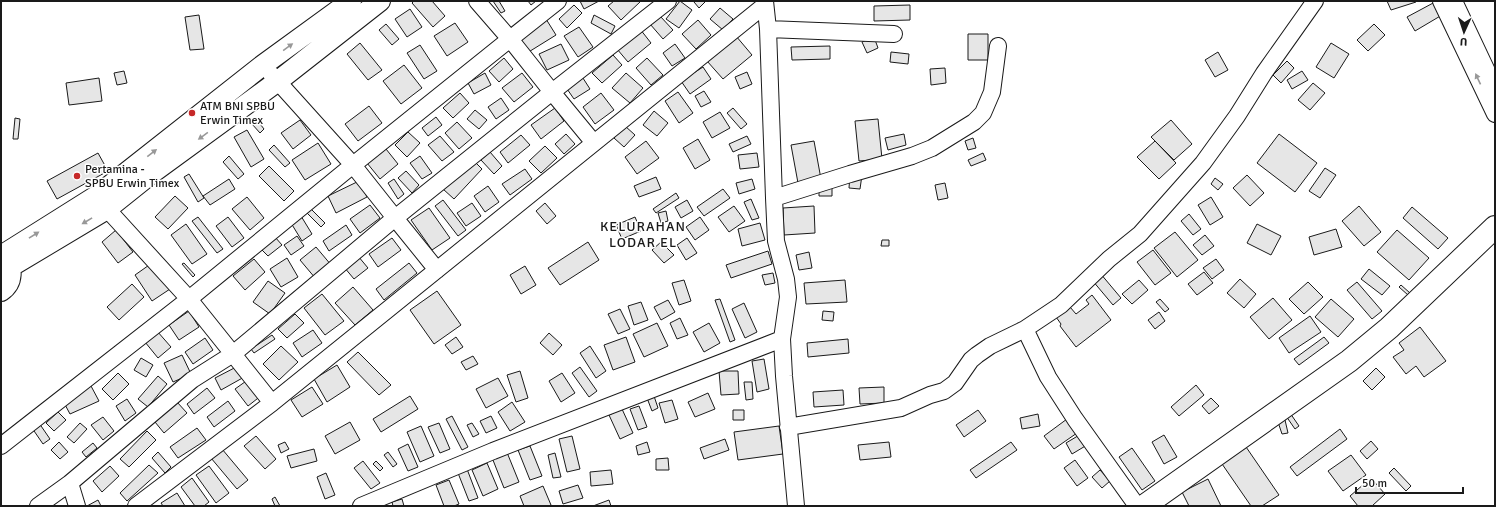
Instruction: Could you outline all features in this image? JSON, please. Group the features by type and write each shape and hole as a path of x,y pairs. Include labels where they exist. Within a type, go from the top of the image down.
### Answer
{"highway":[{"path":"1144,506 1349,361 1389,328 1495,227"}],"main road":[{"path":"4,260 98,195 263,65 352,1"},
{"path":"4,260 107,209 152,173 278,81 380,1"},
{"path":"1,291 9,282 11,275 4,260"}],"street":[{"path":"477,1 510,39 594,143"},
{"path":"1,446 189,299 353,165 558,1"},
{"path":"38,506 70,483 192,380 233,354 395,218 668,1"},
{"path":"788,427 901,408 950,387 971,360 977,355 990,346 1025,329 1061,306 1109,260 1140,234 1203,163 1237,116 1264,73 1314,1"},
{"path":"1441,1 1495,114"},
{"path":"1454,1 1495,88"},
{"path":"765,3 768,29 776,241 786,279 788,297 782,339 788,427 796,506"},
{"path":"136,506 272,403 765,3"},
{"path":"768,29 894,34"},
{"path":"774,198 912,156 932,148 974,122 983,113 992,92 998,46"},
{"path":"263,65 353,165 437,270"},
{"path":"107,209 189,299 272,403"},
{"path":"1025,329 1048,377 1137,506"},
{"path":"361,506 493,451 782,339"},
{"path":"70,483 77,506"}],"building":[{"path":"414,1 432,1 445,16 433,27 412,3"},
{"path":"493,1 499,1 505,11 501,13"},
{"path":"528,1 536,1 531,5"},
{"path":"580,1 599,1 584,9"},
{"path":"614,1 641,1 621,20 608,6"},
{"path":"680,1 692,10 679,28 666,19"},
{"path":"706,1 699,8 694,2"},
{"path":"1387,1 1416,1 1416,2 1391,10"},
{"path":"1435,2 1442,15 1415,31 1407,17"},
{"path":"574,5 582,13 567,28 559,19"},
{"path":"910,5 910,20 874,21 874,6"},
{"path":"720,8 733,19 723,30 710,19"},
{"path":"410,9 422,27 407,37 395,19"},
{"path":"199,15 204,49 190,50 185,17"},
{"path":"594,15 615,26 611,34 591,23"},
{"path":"660,16 673,30 663,39 650,24"},
{"path":"546,19 556,35 527,53 516,37"},
{"path":"698,20 711,35 696,49 682,34"},
{"path":"455,23 468,42 447,56 434,36"},
{"path":"386,24 399,39 392,45 379,30"},
{"path":"1374,24 1385,35 1368,51 1357,40"},
{"path":"579,27 593,47 578,57 564,36"},
{"path":"640,29 651,43 628,62 617,49"},
{"path":"968,34 988,34 988,60 968,60"},
{"path":"736,36 752,55 723,79 707,61"},
{"path":"874,37 878,48 867,53 862,42"},
{"path":"360,43 382,70 368,80 347,54"},
{"path":"1331,43 1349,54 1334,78 1316,67"},
{"path":"561,44 569,60 547,70 539,54"},
{"path":"675,44 685,58 672,66 663,53"},
{"path":"420,45 437,71 424,79 407,53"},
{"path":"830,46 830,59 792,60 791,47"},
{"path":"891,52 909,54 908,64 890,62"},
{"path":"1218,52 1228,70 1215,77 1205,60"},
{"path":"613,55 622,65 602,83 592,73"},
{"path":"504,58 513,69 499,82 489,71"},
{"path":"647,58 663,75 651,85 636,68"},
{"path":"1287,61 1294,68 1281,83 1273,75"},
{"path":"404,65 422,88 401,104 383,81"},
{"path":"703,67 711,79 690,94 681,81"},
{"path":"945,68 946,83 931,85 930,69"},
{"path":"124,71 127,83 117,85 114,73"},
{"path":"1302,71 1308,80 1292,89 1287,80"},
{"path":"747,72 752,84 740,89 735,77"},
{"path":"485,73 491,85 474,94 468,83"},
{"path":"522,73 533,87 514,102 502,88"},
{"path":"626,73 643,88 630,103 612,88"},
{"path":"581,75 590,89 574,99 565,86"},
{"path":"99,78 102,101 69,105 66,83"},
{"path":"1313,83 1325,93 1310,110 1298,100"},
{"path":"704,91 711,102 701,107 695,96"},
{"path":"678,92 693,113 679,123 665,101"},
{"path":"460,93 469,103 453,118 443,108"},
{"path":"601,93 614,110 595,124 583,107"},
{"path":"501,98 509,110 496,119 488,107"},
{"path":"369,106 382,123 358,141 345,124"},
{"path":"555,108 564,121 541,139 531,125"},
{"path":"733,108 747,124 741,129 727,113"},
{"path":"475,110 487,120 479,129 467,119"},
{"path":"654,111 668,123 657,136 643,125"},
{"path":"720,112 730,128 712,138 703,122"},
{"path":"436,117 442,125 428,136 422,128"},
{"path":"15,118 20,119 18,139 13,139"},
{"path":"878,119 882,159 859,161 855,121"},
{"path":"257,120 264,129 260,133 252,124"},
{"path":"300,120 311,135 293,149 281,133"},
{"path":"1171,120 1192,144 1174,160 1151,137"},
{"path":"457,122 472,138 459,149 445,133"},
{"path":"625,126 635,135 624,147 614,138"},
{"path":"247,130 264,159 251,167 234,137"},
{"path":"408,132 420,143 407,157 395,145"},
{"path":"566,134 575,144 564,154 555,144"},
{"path":"904,134 906,145 888,150 885,138"},
{"path":"1279,134 1317,163 1295,192 1257,163"},
{"path":"521,135 530,145 508,163 500,152"},
{"path":"440,136 454,152 442,161 428,145"},
{"path":"747,136 751,144 733,152 729,144"},
{"path":"973,138 976,148 968,150 965,141"},
{"path":"698,139 710,160 695,169 683,148"},
{"path":"646,141 659,158 637,174 625,157"},
{"path":"814,141 821,179 798,183 791,145"},
{"path":"1155,141 1176,163 1159,179 1137,157"},
{"path":"318,143 331,164 305,180 292,160"},
{"path":"274,145 290,163 285,167 269,150"},
{"path":"545,146 557,158 541,173 529,161"},
{"path":"386,149 398,164 380,179 367,163"},
{"path":"490,152 502,166 494,174 481,160"},
{"name":"Pertamina - SPBU Erwin Timex","path":"98,153 108,171 57,199 47,181"},
{"path":"757,153 759,167 740,169 738,155"},
{"path":"983,153 986,160 971,166 968,160"},
{"path":"229,156 244,174 238,179 223,162"},
{"path":"420,156 432,173 422,179 410,163"},
{"path":"472,159 482,169 454,199 443,189"},
{"path":"269,166 294,191 284,201 259,176"},
{"path":"1325,168 1336,175 1320,198 1309,191"},
{"path":"525,169 532,179 510,195 502,184"},
{"path":"406,171 419,185 412,193 398,178"},
{"path":"189,174 204,198 198,202 184,177"},
{"path":"850,174 862,175 860,189 849,188"},
{"path":"1247,175 1264,193 1250,206 1233,188"},
{"path":"656,177 661,189 639,197 634,186"},
{"path":"1215,178 1223,184 1218,190 1211,184"},
{"path":"229,179 235,189 210,205 203,196"},
{"path":"394,179 404,194 398,199 388,183"},
{"path":"752,179 755,189 739,194 736,183"},
{"path":"359,181 367,197 336,213 328,196"},
{"path":"945,183 948,198 938,200 935,185"},
{"path":"819,184 832,184 832,196 819,196"},
{"path":"488,186 499,202 485,212 474,196"},
{"path":"723,189 730,198 704,216 697,207"},
{"path":"676,193 679,198 656,213 653,209"},
{"path":"175,196 188,208 168,229 155,217"},
{"path":"247,197 264,218 250,230 232,209"},
{"path":"1211,197 1223,217 1210,225 1198,205"},
{"path":"751,199 759,218 752,220 744,202"},
{"path":"443,200 466,230 458,236 435,206"},
{"path":"687,200 693,211 681,218 675,207"},
{"path":"472,203 481,216 466,226 457,213"},
{"path":"545,203 556,216 547,224 536,211"},
{"path":"370,205 380,218 360,233 350,219"},
{"path":"734,206 745,221 729,232 718,217"},
{"path":"814,206 815,233 784,235 783,208"},
{"path":"1359,206 1381,232 1364,246 1342,221"},
{"path":"1412,207 1448,238 1438,249 1403,218"},
{"path":"310,208 325,223 321,227 306,212"},
{"path":"429,208 450,238 432,250 411,220"},
{"path":"666,211 668,221 661,223 658,213"},
{"path":"1189,214 1201,229 1193,235 1181,221"},
{"path":"301,216 312,234 302,241 291,223"},
{"path":"198,217 223,249 217,253 192,221"},
{"path":"228,217 244,238 232,247 216,226"},
{"path":"635,217 641,231 622,239 616,225"},
{"path":"700,217 709,230 695,240 686,227"},
{"path":"760,223 765,240 742,246 738,229"},
{"path":"186,224 207,254 192,264 171,235"},
{"path":"1257,224 1281,236 1271,255 1247,243"},
{"path":"346,225 352,235 329,251 323,241"},
{"path":"1336,229 1342,247 1314,255 1309,237"},
{"path":"116,230 133,252 118,263 102,242"},
{"path":"1397,230 1429,258 1409,280 1377,252"},
{"path":"1175,232 1198,260 1177,277 1154,248"},
{"path":"1205,235 1214,246 1202,255 1193,245"},
{"path":"297,236 304,246 291,255 284,245"},
{"path":"275,237 282,245 268,256 261,249"},
{"path":"392,238 401,250 378,267 369,254"},
{"path":"687,238 697,253 686,260 677,245"},
{"path":"882,240 889,240 889,246 881,246"},
{"path":"588,242 599,260 560,285 548,268"},
{"path":"661,242 674,255 664,263 652,250"},
{"path":"316,247 332,266 316,279 300,260"},
{"path":"1153,250 1171,273 1155,285 1137,262"},
{"path":"768,251 772,264 731,278 726,265"},
{"path":"809,252 812,268 799,270 796,255"},
{"path":"358,256 368,268 354,279 344,267"},
{"path":"287,258 298,277 281,287 270,269"},
{"path":"254,259 265,272 245,290 233,276"},
{"path":"1216,259 1224,270 1212,279 1203,268"},
{"path":"152,263 170,289 152,301 135,275"},
{"path":"184,263 195,275 193,277 182,264"},
{"path":"409,263 417,273 384,300 376,289"},
{"path":"525,266 536,285 521,294 510,275"},
{"path":"1369,269 1390,286 1382,295 1361,279"},
{"path":"1204,272 1213,283 1197,295 1188,284"},
{"path":"773,273 775,283 765,285 762,275"},
{"path":"1100,273 1121,298 1113,305 1092,280"},
{"path":"1240,279 1256,294 1244,308 1227,293"},
{"path":"684,280 691,301 679,305 672,283"},
{"path":"845,280 847,302 806,304 804,283"},
{"path":"1139,280 1148,290 1132,304 1122,294"},
{"path":"268,281 285,293 270,314 253,302"},
{"path":"1308,282 1323,297 1304,314 1289,299"},
{"path":"1357,282 1382,311 1372,319 1347,290"},
{"path":"132,284 144,297 119,320 107,307"},
{"path":"1401,285 1410,293 1408,295 1399,287"},
{"path":"353,287 373,310 355,325 335,303"},
{"path":"437,291 461,325 434,344 410,310"},
{"path":"322,294 344,321 325,335 304,308"},
{"path":"1092,295 1111,320 1076,347 1060,326 1061,324 1056,317 1070,307 1076,314 1089,304 1086,300"},
{"path":"1273,298 1292,320 1269,339 1250,317"},
{"path":"720,299 735,340 730,342 715,300"},
{"path":"1160,299 1169,309 1165,312 1156,302"},
{"path":"1331,299 1354,319 1338,337 1315,317"},
{"path":"668,300 675,312 661,320 654,307"},
{"path":"641,302 648,320 634,325 628,306"},
{"path":"744,303 757,332 745,338 732,309"},
{"path":"620,309 630,329 618,334 608,314"},
{"path":"189,311 199,327 179,340 169,325"},
{"path":"823,311 834,312 833,321 822,320"},
{"path":"1159,312 1165,321 1155,329 1148,320"},
{"path":"295,314 304,323 287,338 278,329"},
{"path":"1310,316 1321,332 1289,353 1279,338"},
{"path":"680,318 688,335 677,339 670,323"},
{"path":"657,323 668,346 644,357 633,334"},
{"path":"709,323 720,343 704,352 693,332"},
{"path":"1420,327 1446,361 1424,377 1416,366 1406,374 1393,357 1404,350 1399,343"},
{"path":"313,330 322,343 302,357 293,343"},
{"path":"157,331 171,347 158,358 145,342"},
{"path":"549,333 562,345 553,355 540,343"},
{"path":"272,335 275,339 254,353 251,349"},
{"path":"456,337 463,347 452,354 445,345"},
{"path":"626,337 635,362 613,370 604,345"},
{"path":"1324,337 1329,343 1299,365 1294,359"},
{"path":"205,338 213,350 193,364 185,352"},
{"path":"848,339 849,353 808,357 807,343"},
{"path":"281,346 298,362 279,380 263,364"},
{"path":"590,346 606,371 596,378 580,353"},
{"path":"358,352 391,385 379,395 347,362"},
{"path":"182,355 191,374 173,382 164,363"},
{"path":"473,356 478,364 466,370 461,362"},
{"path":"141,358 153,365 146,377 134,370"},
{"path":"764,359 769,389 757,392 752,361"},
{"path":"240,365 246,376 221,390 215,378"},
{"path":"337,365 350,387 327,402 314,379"},
{"path":"580,367 597,391 589,397 572,373"},
{"path":"1376,368 1385,377 1372,390 1363,381"},
{"path":"520,371 528,398 516,402 507,375"},
{"path":"719,371 738,371 739,394 721,395"},
{"path":"118,373 129,384 113,400 102,389"},
{"path":"562,373 575,393 561,402 549,381"},
{"path":"158,376 167,384 148,407 138,399"},
{"path":"498,378 508,396 486,408 476,389"},
{"path":"249,379 262,395 248,406 235,389"},
{"path":"744,382 752,382 753,399 746,400"},
{"path":"1196,385 1204,395 1179,416 1171,407"},
{"path":"91,386 99,401 70,414 62,399"},
{"path":"312,387 323,404 302,417 291,400"},
{"path":"884,387 884,403 860,404 859,388"},
{"path":"207,388 215,398 194,414 187,404"},
{"path":"843,390 844,405 814,407 813,392"},
{"path":"708,393 715,409 695,417 688,402"},
{"path":"410,396 418,409 381,432 373,419"},
{"path":"654,396 658,408 652,411 647,398"},
{"path":"1211,398 1219,406 1209,414 1202,406"},
{"path":"127,399 136,413 125,421 116,406"},
{"path":"672,400 678,419 665,423 659,403"},
{"path":"228,401 235,411 214,427 207,417"},
{"path":"177,402 187,413 164,433 155,422"},
{"path":"512,402 525,422 510,431 498,412"},
{"path":"639,406 647,427 638,430 630,409"},
{"path":"622,409 633,433 620,439 609,415"},
{"path":"733,410 744,410 744,420 733,420"},
{"path":"978,410 986,421 964,437 956,425"},
{"path":"58,412 66,420 54,431 46,423"},
{"path":"1290,413 1299,426 1295,429 1286,416"},
{"path":"1038,414 1040,426 1022,429 1020,418"},
{"path":"452,416 468,447 462,450 446,419"},
{"path":"491,416 497,428 486,433 480,421"},
{"path":"103,417 114,431 103,440 91,425"},
{"path":"1067,419 1077,433 1054,449 1044,436"},
{"path":"1285,420 1288,433 1282,434 1278,422"},
{"path":"350,422 360,440 335,454 325,436"},
{"path":"39,423 50,439 43,444 32,428"},
{"path":"80,423 87,429 74,443 67,437"},
{"path":"439,423 450,449 440,453 428,427"},
{"path":"472,423 479,434 473,437 467,425"},
{"path":"421,426 434,456 420,462 407,432"},
{"path":"779,426 783,454 738,460 734,432"},
{"path":"197,428 206,440 178,458 170,447"},
{"path":"1340,429 1347,439 1297,476 1290,467"},
{"path":"147,431 156,440 129,467 120,459"},
{"path":"1081,434 1087,445 1072,454 1066,443"},
{"path":"1164,435 1177,457 1164,464 1152,442"},
{"path":"256,436 276,459 265,469 244,446"},
{"path":"572,436 580,469 567,472 559,439"},
{"path":"725,439 729,450 704,459 700,448"},
{"path":"1371,441 1378,449 1367,459 1360,451"},
{"path":"59,442 68,452 60,459 51,450"},
{"path":"285,442 289,449 281,453 278,445"},
{"path":"647,442 650,452 638,455 636,446"},
{"path":"889,442 891,457 860,460 858,445"},
{"path":"1011,442 1017,450 976,478 970,470"},
{"path":"93,443 97,448 86,457 82,452"},
{"path":"408,444 418,467 408,471 398,449"},
{"path":"1244,444 1279,495 1262,506 1251,506 1220,461"},
{"path":"530,446 542,476 530,480 518,450"},
{"path":"1132,448 1155,481 1142,490 1119,457"},
{"path":"222,449 248,480 237,489 211,458"},
{"path":"314,449 317,461 291,468 287,456"},
{"path":"506,450 519,482 504,488 491,455"},
{"path":"158,452 171,467 165,473 152,458"},
{"path":"388,452 397,464 393,467 384,455"},
{"path":"555,453 561,477 553,478 548,455"},
{"path":"1351,455 1366,475 1343,491 1328,471"},
{"path":"668,458 669,470 656,470 656,459"},
{"path":"1075,460 1088,478 1077,486 1064,468"},
{"path":"363,461 380,483 371,489 354,468"},
{"path":"376,461 383,468 380,471 373,464"},
{"path":"487,463 498,489 483,496 472,470"},
{"path":"149,465 158,473 127,501 120,493"},
{"path":"110,466 119,476 102,492 93,481"},
{"path":"209,466 229,493 216,503 196,475"},
{"path":"1394,468 1411,486 1406,491 1389,473"},
{"path":"467,469 478,498 469,501 458,473"},
{"path":"611,470 613,484 591,486 590,472"},
{"path":"1100,470 1110,481 1102,488 1092,477"},
{"path":"326,473 335,495 325,499 317,477"},
{"path":"192,478 209,502 204,506 195,506 181,487"},
{"path":"1371,478 1385,494 1372,506 1358,506 1350,496"},
{"path":"1208,479 1221,506 1189,506 1182,492"},
{"path":"449,480 459,504 454,506 444,506 436,485"},
{"path":"578,485 583,498 563,504 559,491"},
{"path":"543,486 551,505 524,506 520,496"},
{"path":"177,493 185,506 163,506 161,503"},
{"path":"275,497 280,506 275,506 272,499"},
{"path":"402,499 404,506 393,506 392,502"},
{"path":"98,500 101,506 87,506"},
{"path":"609,500 611,506 593,506"}],"place":[{"name":"ATM BNI SPBU Erwin Timex","path":"192,113"},
{"name":"Pertamina - SPBU Erwin Timex","path":"77,176"}],"district":[{"name":"KELURAHAN LODAR EL","path":"643,234"}]}
